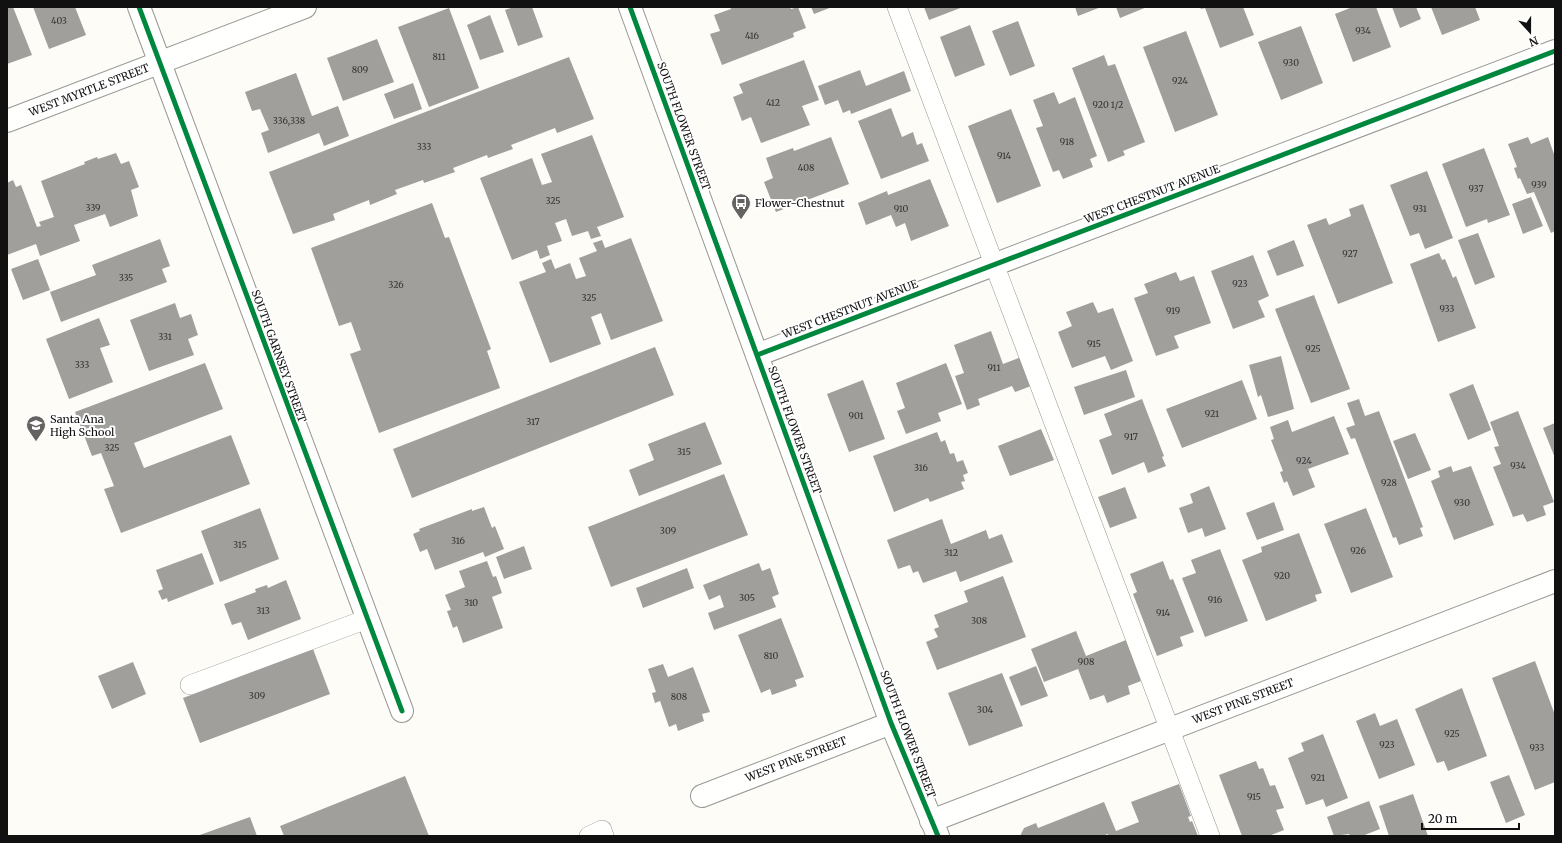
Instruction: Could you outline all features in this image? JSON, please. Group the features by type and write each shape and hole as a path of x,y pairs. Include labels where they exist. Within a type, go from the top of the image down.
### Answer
{"street":[{"name":"SOUTH GARNSEY STREET","path":"138,7 402,712"},
{"name":"WEST MYRTLE STREET","path":"7,121 304,7"},
{"name":"SOUTH FLOWER STREET","path":"630,7 891,723 935,829"},
{"name":"WEST CHESTNUT AVENUE","path":"757,355 1555,51"},
{"name":"WEST PINE STREET","path":"935,829 1170,729 1555,581"},
{"name":"WEST PINE STREET","path":"702,796 891,723"}],"lane":[{"path":"897,7 1210,836"},
{"path":"190,685 367,619"},
{"path":"589,836 602,830 604,836"}],"building":[{"path":"7,7 13,7 32,55 7,64"},
{"path":"33,7 75,7 86,35 49,49"},
{"path":"514,7 532,7 543,37 518,46 505,10"},
{"path":"730,7 790,7 791,9 798,7 806,28 793,33 794,37 722,65 710,34 720,31 714,15 731,9"},
{"path":"811,7 832,7 814,14"},
{"path":"924,7 963,7 929,20"},
{"path":"1075,7 1101,7 1078,16"},
{"path":"1116,7 1147,7 1120,18"},
{"path":"1200,7 1243,7 1254,35 1220,48 1205,8 1201,9"},
{"path":"1349,7 1376,7 1391,47 1353,62 1335,14 1350,8"},
{"path":"1392,7 1416,7 1421,19 1400,28"},
{"path":"1431,7 1475,7 1480,20 1442,35"},
{"path":"449,8 479,88 429,107 398,27"},
{"path":"490,15 504,52 480,60 467,25"},
{"path":"1018,21 1035,66 1010,76 992,31"},
{"path":"970,25 985,65 955,77 940,37"},
{"path":"1301,26 1323,83 1281,100 1258,42"},
{"path":"1186,31 1218,115 1175,132 1143,47"},
{"path":"377,39 394,82 343,101 327,58"},
{"path":"1104,55 1108,66 1115,64 1145,142 1123,151 1125,155 1108,162 1072,68"},
{"path":"569,57 594,119 557,133 555,128 511,145 513,149 488,158 487,155 453,168 455,172 424,183 423,180 395,190 397,194 370,205 369,200 333,214 335,220 293,234 269,172"},
{"path":"804,60 819,100 802,106 810,125 761,143 751,117 742,121 733,97 743,93 739,84"},
{"path":"860,70 866,86 904,71 911,91 851,114 850,110 843,113 838,100 825,105 818,86"},
{"path":"296,73 312,116 338,106 349,136 324,146 319,133 268,153 261,133 269,130 260,109 252,111 245,92"},
{"path":"413,83 422,109 394,119 384,94"},
{"path":"1054,92 1059,104 1075,97 1097,156 1090,159 1093,167 1063,179 1059,170 1053,172 1036,128 1043,126 1033,100"},
{"path":"891,108 902,137 913,132 917,145 922,143 929,161 881,179 858,121"},
{"path":"1011,109 1041,186 997,203 968,126"},
{"path":"592,135 624,217 597,227 601,236 591,239 588,231 572,236 566,219 555,223 562,241 547,246 550,255 540,259 537,250 512,260 480,178 532,158 542,185 552,182 541,154"},
{"path":"831,137 849,184 776,212 764,182 773,178 766,158 793,148 794,151"},
{"path":"1528,137 1531,144 1548,137 1555,157 1555,231 1551,233 1534,192 1527,194 1520,178 1518,179 1514,168 1517,167 1508,144"},
{"path":"1484,148 1510,215 1488,223 1487,219 1466,227 1442,164"},
{"path":"116,153 121,164 129,161 139,187 131,190 138,216 110,227 105,214 74,225 80,241 40,256 36,244 7,255 7,183 13,180 16,187 21,185 37,227 41,226 39,222 54,217 41,181 85,164 84,162 97,157 98,159"},
{"path":"1427,171 1453,238 1425,249 1419,233 1410,236 1390,185"},
{"path":"930,179 949,226 911,241 905,223 896,227 891,215 866,225 858,203 887,191 888,195"},
{"path":"1531,197 1543,226 1523,234 1512,204"},
{"path":"432,203 445,238 449,237 491,349 487,351 500,388 379,433 350,354 361,350 351,322 339,326 311,248"},
{"path":"1363,204 1393,283 1338,304 1307,225 1326,218 1329,225 1351,216 1349,209"},
{"path":"1478,233 1495,277 1475,285 1458,240"},
{"path":"631,238 663,321 611,340 601,313 591,317 601,344 550,363 519,282 546,272 542,263 551,259 555,269 570,263 576,279 586,276 579,258 597,251 593,243 602,240 605,248"},
{"path":"160,239 170,266 162,269 167,282 61,322 50,292 96,275 92,265"},
{"path":"1294,240 1304,266 1277,276 1267,251"},
{"path":"1439,253 1442,260 1445,259 1453,278 1456,276 1476,328 1438,342 1410,264"},
{"path":"1253,255 1269,296 1258,301 1265,317 1233,329 1211,271"},
{"path":"38,259 50,290 23,300 11,269"},
{"path":"1176,272 1180,281 1194,276 1211,323 1174,336 1179,348 1156,356 1134,298 1148,293 1144,284"},
{"path":"1314,295 1350,389 1311,403 1275,309"},
{"path":"1093,302 1098,313 1113,308 1133,361 1111,370 1105,356 1072,368 1058,332 1072,326 1066,312"},
{"path":"175,303 180,318 191,314 198,335 188,339 194,355 149,371 130,320"},
{"path":"99,318 110,345 100,348 113,382 69,399 46,339"},
{"path":"991,331 1003,364 1021,357 1031,386 1015,392 1012,386 978,399 980,405 967,410 955,376 964,373 954,345"},
{"path":"655,347 674,395 412,498 393,449"},
{"path":"1281,356 1294,409 1268,417 1261,395 1258,397 1249,365"},
{"path":"205,363 223,409 134,443 144,468 231,435 250,484 121,533 104,489 114,486 101,453 92,456 75,412"},
{"path":"946,363 962,404 938,413 941,421 906,434 897,411 905,408 896,383"},
{"path":"1126,370 1135,397 1084,415 1074,387"},
{"path":"863,380 885,439 849,452 827,394"},
{"path":"1242,380 1257,419 1182,448 1166,409"},
{"path":"1473,384 1491,430 1468,440 1449,394"},
{"path":"1142,399 1164,456 1162,457 1166,466 1148,473 1144,462 1112,475 1099,440 1112,435 1104,414"},
{"path":"1359,399 1365,416 1379,411 1423,527 1420,528 1423,536 1399,545 1396,537 1393,538 1355,438 1351,439 1346,428 1355,425 1347,403"},
{"path":"1518,411 1554,502 1543,506 1546,515 1527,522 1523,514 1513,517 1493,467 1501,464 1494,447 1499,446 1490,422"},
{"path":"1334,416 1349,454 1308,469 1315,487 1293,496 1287,481 1284,483 1280,472 1283,471 1271,440 1274,439 1270,427 1288,420 1292,432"},
{"path":"705,422 722,464 639,496 629,470 654,460 648,444"},
{"path":"1555,423 1555,458 1543,428"},
{"path":"1041,429 1054,460 1010,476 998,446"},
{"path":"937,432 941,442 945,440 950,454 954,453 957,462 963,460 968,473 963,475 965,481 961,482 964,489 930,502 928,498 894,512 873,456"},
{"path":"1415,433 1431,470 1408,479 1393,441"},
{"path":"1451,466 1453,472 1471,466 1494,525 1454,540 1431,481 1440,477 1438,471"},
{"path":"724,474 748,535 611,587 588,527"},
{"path":"1209,486 1226,529 1205,537 1202,528 1188,533 1179,508 1193,503 1190,494"},
{"path":"1125,487 1137,518 1110,528 1098,497"},
{"path":"1274,502 1284,530 1257,540 1246,513"},
{"path":"484,507 492,528 495,526 504,549 485,557 483,552 435,570 427,549 420,552 413,534 420,531 419,529 472,509 472,511"},
{"path":"260,508 279,559 220,582 201,531"},
{"path":"1366,508 1393,577 1351,593 1324,524"},
{"path":"942,519 951,544 986,530 989,539 1002,534 1013,562 960,582 956,571 923,583 918,571 913,573 910,565 898,569 887,540"},
{"path":"1299,533 1322,593 1315,595 1317,601 1266,621 1242,560 1262,552 1261,547"},
{"path":"524,546 532,569 504,579 496,557"},
{"path":"1220,549 1248,621 1205,637 1182,578 1196,573 1191,560"},
{"path":"202,553 214,584 168,602 167,598 162,600 158,591 163,589 156,570"},
{"path":"487,561 493,577 496,576 502,593 492,597 503,628 463,643 457,626 453,628 447,611 451,610 445,595 465,587 459,571"},
{"path":"1163,561 1170,580 1173,579 1194,632 1180,637 1183,646 1157,656 1133,594 1137,592 1130,574"},
{"path":"759,563 762,571 770,568 779,594 772,597 776,607 714,630 708,613 724,607 720,595 709,600 703,585"},
{"path":"687,568 694,588 643,608 636,588"},
{"path":"1003,576 1026,637 937,670 926,642 938,637 934,629 939,627 934,615 968,602 964,591"},
{"path":"286,580 301,619 248,640 241,622 232,625 224,604 256,592 255,589 267,585 268,588"},
{"path":"781,618 804,677 795,680 797,686 772,695 770,689 761,693 738,635"},
{"path":"1076,631 1086,656 1126,640 1141,681 1128,686 1130,694 1107,703 1104,695 1090,700 1078,669 1044,682 1031,649"},
{"path":"313,649 330,694 200,743 183,698"},
{"path":"1535,661 1555,715 1555,782 1535,790 1492,678"},
{"path":"133,662 146,694 112,709 98,676"},
{"path":"663,664 668,677 693,667 710,712 702,714 704,721 678,731 676,724 669,727 660,701 655,703 652,693 656,692 648,669"},
{"path":"1036,666 1048,696 1021,706 1009,677"},
{"path":"1002,673 1023,726 969,746 948,693"},
{"path":"1462,688 1487,756 1448,771 1444,761 1437,763 1415,709"},
{"path":"1375,713 1380,726 1397,719 1415,765 1379,779 1356,721"},
{"path":"1323,734 1348,798 1326,807 1323,799 1306,805 1288,758 1304,751 1301,743"},
{"path":"1256,761 1259,769 1263,768 1270,786 1275,785 1284,808 1276,810 1284,830 1269,836 1242,836 1219,775"},
{"path":"1509,775 1525,815 1506,823 1490,782"},
{"path":"405,776 429,836 284,836 280,826"},
{"path":"1179,784 1191,816 1188,817 1190,822 1192,821 1198,836 1108,836 1108,834 1102,836 1020,836 1024,828 1036,823 1038,828 1104,802 1116,831 1139,822 1131,802"},
{"path":"1413,794 1428,836 1389,836 1379,806"},
{"path":"1369,801 1380,829 1362,836 1350,836 1349,834 1334,836 1327,817"},
{"path":"250,817 257,836 197,836"}],"cycle path":[{"path":"139,7 402,711"},
{"path":"630,7 891,723 938,836"},
{"path":"757,355 1555,51"}],"place":[{"name":"Flower-Chestnut","path":"741,220"},
{"name":"Santa Ana High School","path":"36,442"}]}
